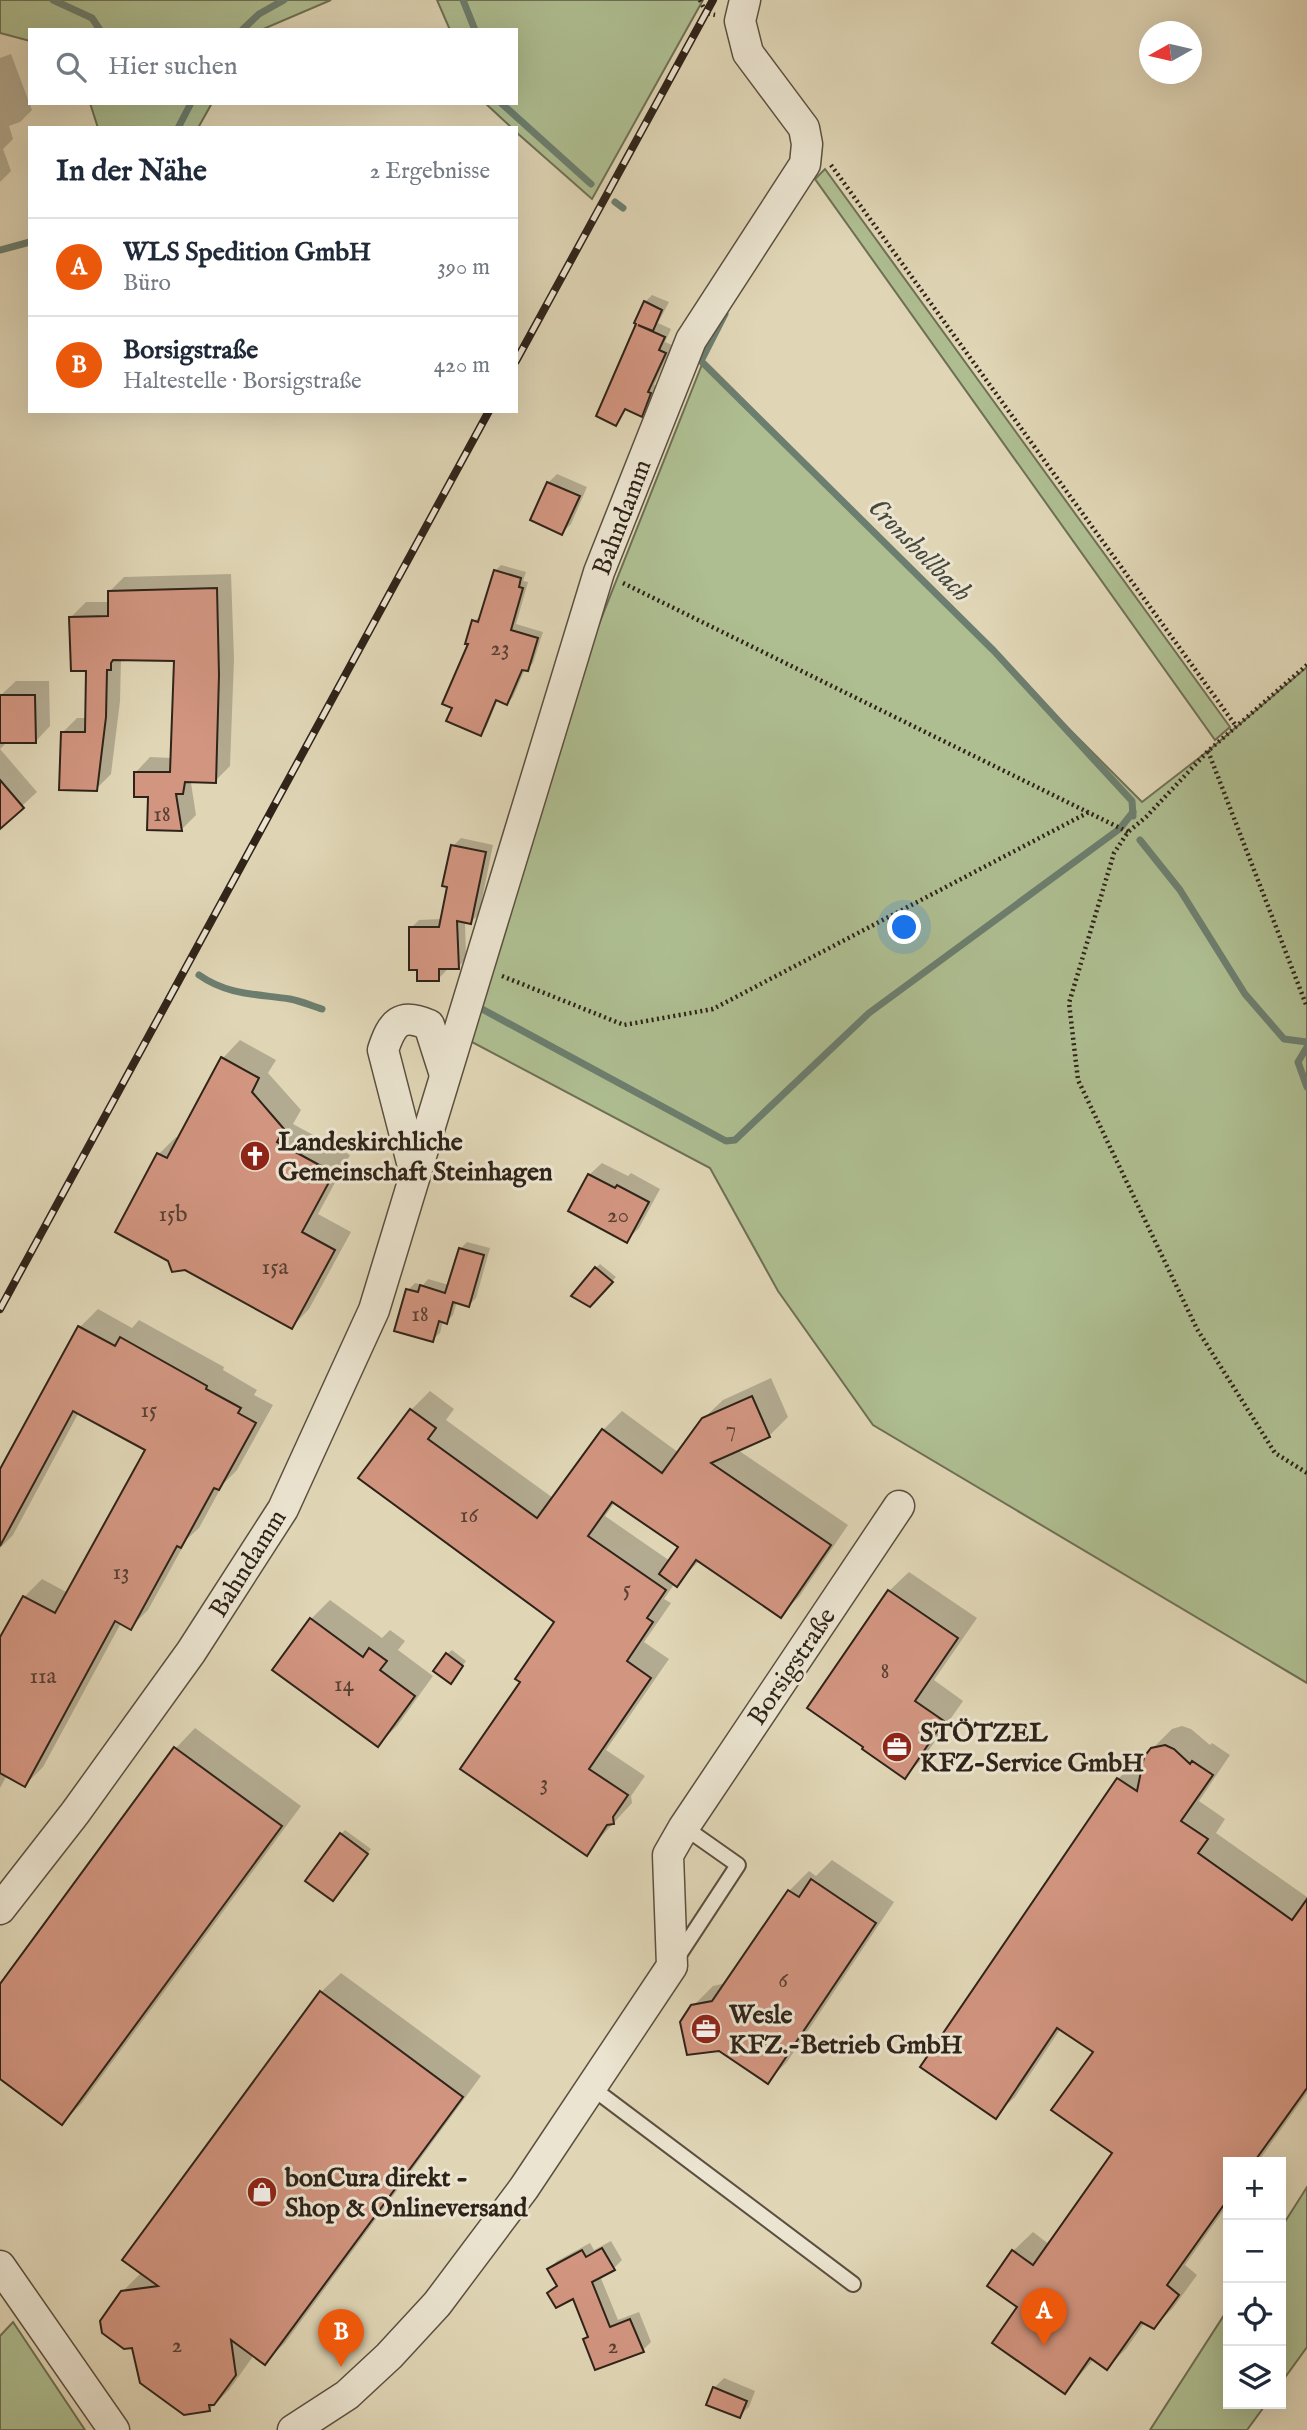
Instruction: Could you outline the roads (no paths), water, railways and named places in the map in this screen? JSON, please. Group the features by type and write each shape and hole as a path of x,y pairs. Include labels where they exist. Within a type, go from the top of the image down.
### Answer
{"street":[{"name":"Bahndamm","path":"0,1909 75,1813 191,1653 283,1509 374,1310 599,572 691,340 805,164 807,144 804,128 748,53 740,20 745,0"},
{"path":"415,1175 383,1050 390,1030 398,1021 413,1018 429,1025 445,1075"},
{"name":"Borsigstraße","path":"672,1966 668,1856 684,1827 899,1506"},
{"path":"299,2429 347,2395 437,2304 524,2188 672,1966"},
{"path":"0,2266 114,2430"}],"lane":[{"path":"672,1966 738,1865 684,1827"},
{"path":"591,2087 853,2284"}],"waterway":[{"name":"Cronshollbach","path":"53,0 92,18 99,28"},
{"name":"Cronshollbach","path":"244,28 259,14 284,0"},
{"name":"Cronshollbach","path":"463,0 474,28"},
{"path":"179,126 190,105"},
{"name":"Cronshollbach","path":"503,105 591,184"},
{"name":"Cronshollbach","path":"615,202 623,208"},
{"path":"0,250 28,243"},
{"name":"Cronshollbach","path":"725,314 701,361 994,651 1132,801 1133,816"},
{"path":"1122,826 1133,812"},
{"path":"482,1009 726,1141 735,1140 869,1013 1118,830"},
{"name":"Cronshollbach","path":"1140,840 1180,890 1245,994 1284,1039 1307,1042"},
{"path":"199,975 231,990 290,999 322,1009"},
{"name":"Cronshollbach","path":"1307,1047 1298,1062 1307,1087"}],"railway":[{"path":"518,357 713,0"},
{"path":"0,1309 488,413"}],"place":[{"name":"Landeskirchliche Gemeinschaft Steinhagen","path":"255,1156"},
{"name":"STÖTZEL KFZ-Service GmbH","path":"897,1747"},
{"name":"Wesle KFZ.-Betrieb GmbH","path":"706,2029"},
{"name":"bonCura direkt - Shop & Onlineversand","path":"262,2192"},
{"name":"WLS Spedition GmbH","path":"1044,2346"},
{"name":"Borsigstraße","path":"341,2367"}]}
